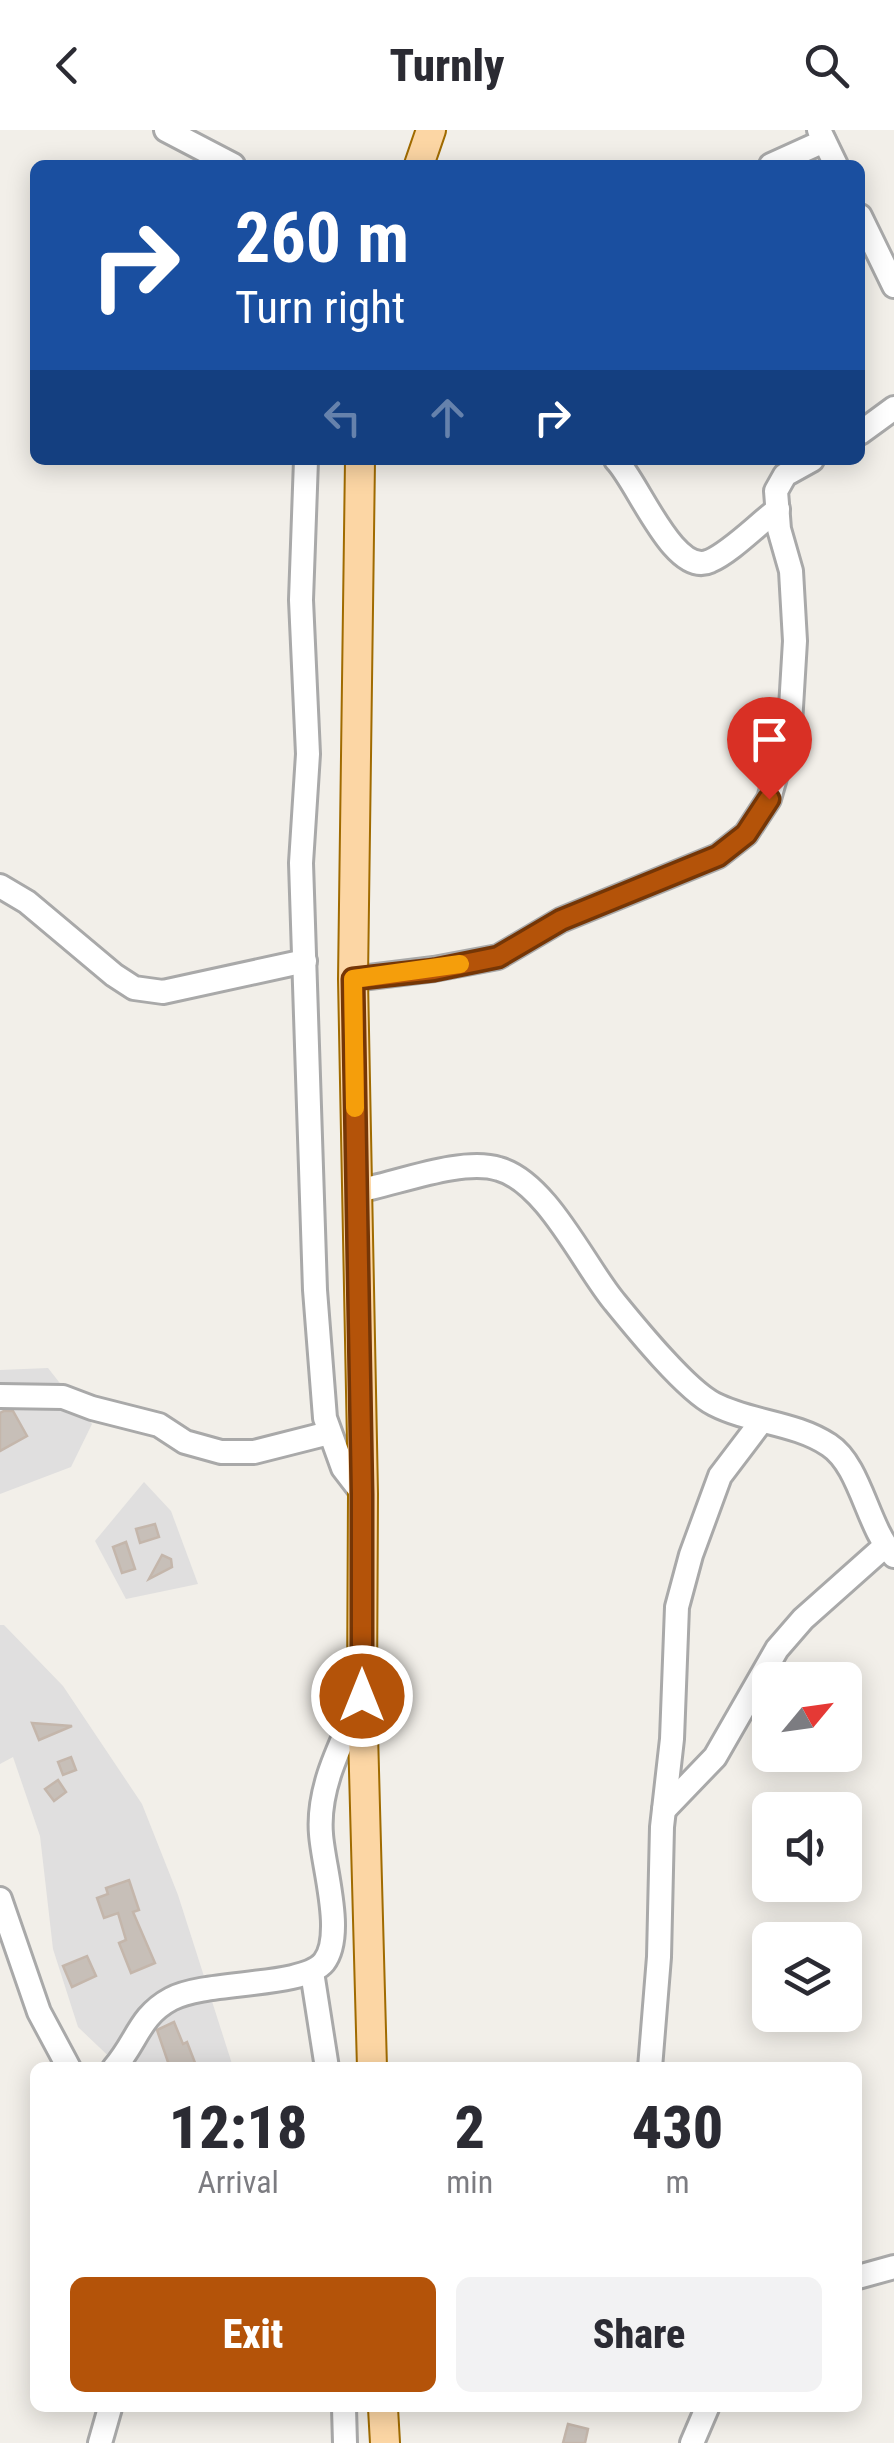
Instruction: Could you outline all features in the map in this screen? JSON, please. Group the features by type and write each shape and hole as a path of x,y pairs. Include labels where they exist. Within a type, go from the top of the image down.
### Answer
{"main road":[{"path":"421,160 431,130"},
{"path":"360,465 353,979 362,1696 372,2062"},
{"path":"384,2412 385,2443"}],"street":[{"path":"166,130 223,160"},
{"path":"780,160 822,135 834,160"},
{"path":"865,226 894,286"},
{"path":"865,429 894,408"},
{"path":"306,465 301,600 308,754 301,863 316,1305 329,1433 343,1468 362,1494"},
{"path":"619,465 672,547 682,559 693,563 708,563 778,509"},
{"path":"353,979 434,970 498,957 561,920 718,856 746,834 769,799 790,724 794,624 791,571 779,530 776,490 785,475 803,465"},
{"path":"0,886 27,902 134,988 162,992 304,961"},
{"path":"357,1192 477,1165 502,1169 529,1186 596,1279 668,1362 711,1402 761,1422 796,1428 832,1446 850,1471 889,1551 803,1619 777,1649 715,1757 664,1810"},
{"path":"0,1396 63,1397 158,1425 185,1442 221,1452 254,1452 329,1433"},
{"path":"650,2062 677,1607 691,1554 720,1476 761,1422"},
{"path":"119,2062 131,2049 142,2022 172,1998 312,1972 328,1956 333,1922 320,1832 324,1794 333,1762 362,1696"},
{"path":"0,1898 39,2012 66,2062"},
{"path":"312,1972 325,2062"},
{"path":"862,2276 894,2267"},
{"path":"100,2443 109,2412"},
{"path":"344,2412 345,2443"},
{"path":"692,2443 704,2412"}],"shaded area":[{"path":"48,1368 92,1424 71,1467 0,1494 0,1370"},
{"path":"144,1482 171,1511 198,1584 126,1599 95,1541"},
{"path":"0,1625 4,1625 63,1686 142,1804 178,1895 231,2062 115,2062 78,2027 53,1949 40,1836 13,1757 0,1764"}],"building":[{"path":"13,1411 27,1436 0,1451 0,1413"},
{"path":"155,1524 159,1537 140,1543 136,1529"},
{"path":"126,1542 135,1569 122,1573 113,1547"},
{"path":"162,1555 171,1559 172,1567 149,1579"},
{"path":"32,1723 72,1726 39,1740"},
{"path":"71,1757 76,1770 63,1775 58,1762"},
{"path":"58,1780 66,1792 54,1801 45,1789"},
{"path":"129,1880 139,1910 133,1912 155,1963 131,1973 119,1943 126,1940 118,1913 104,1918 97,1898 108,1894 106,1888"},
{"path":"87,1956 96,1976 72,1987 63,1966"},
{"path":"174,2022 195,2062 168,2062 157,2030"},
{"path":"568,2424 588,2429 585,2443 563,2443"}],"slow traffic":[{"path":"355,1108 353,979 460,964"}],"route":[{"path":"362,1696 353,979 434,970 498,957 561,920 718,856 746,834 769,799"}]}
